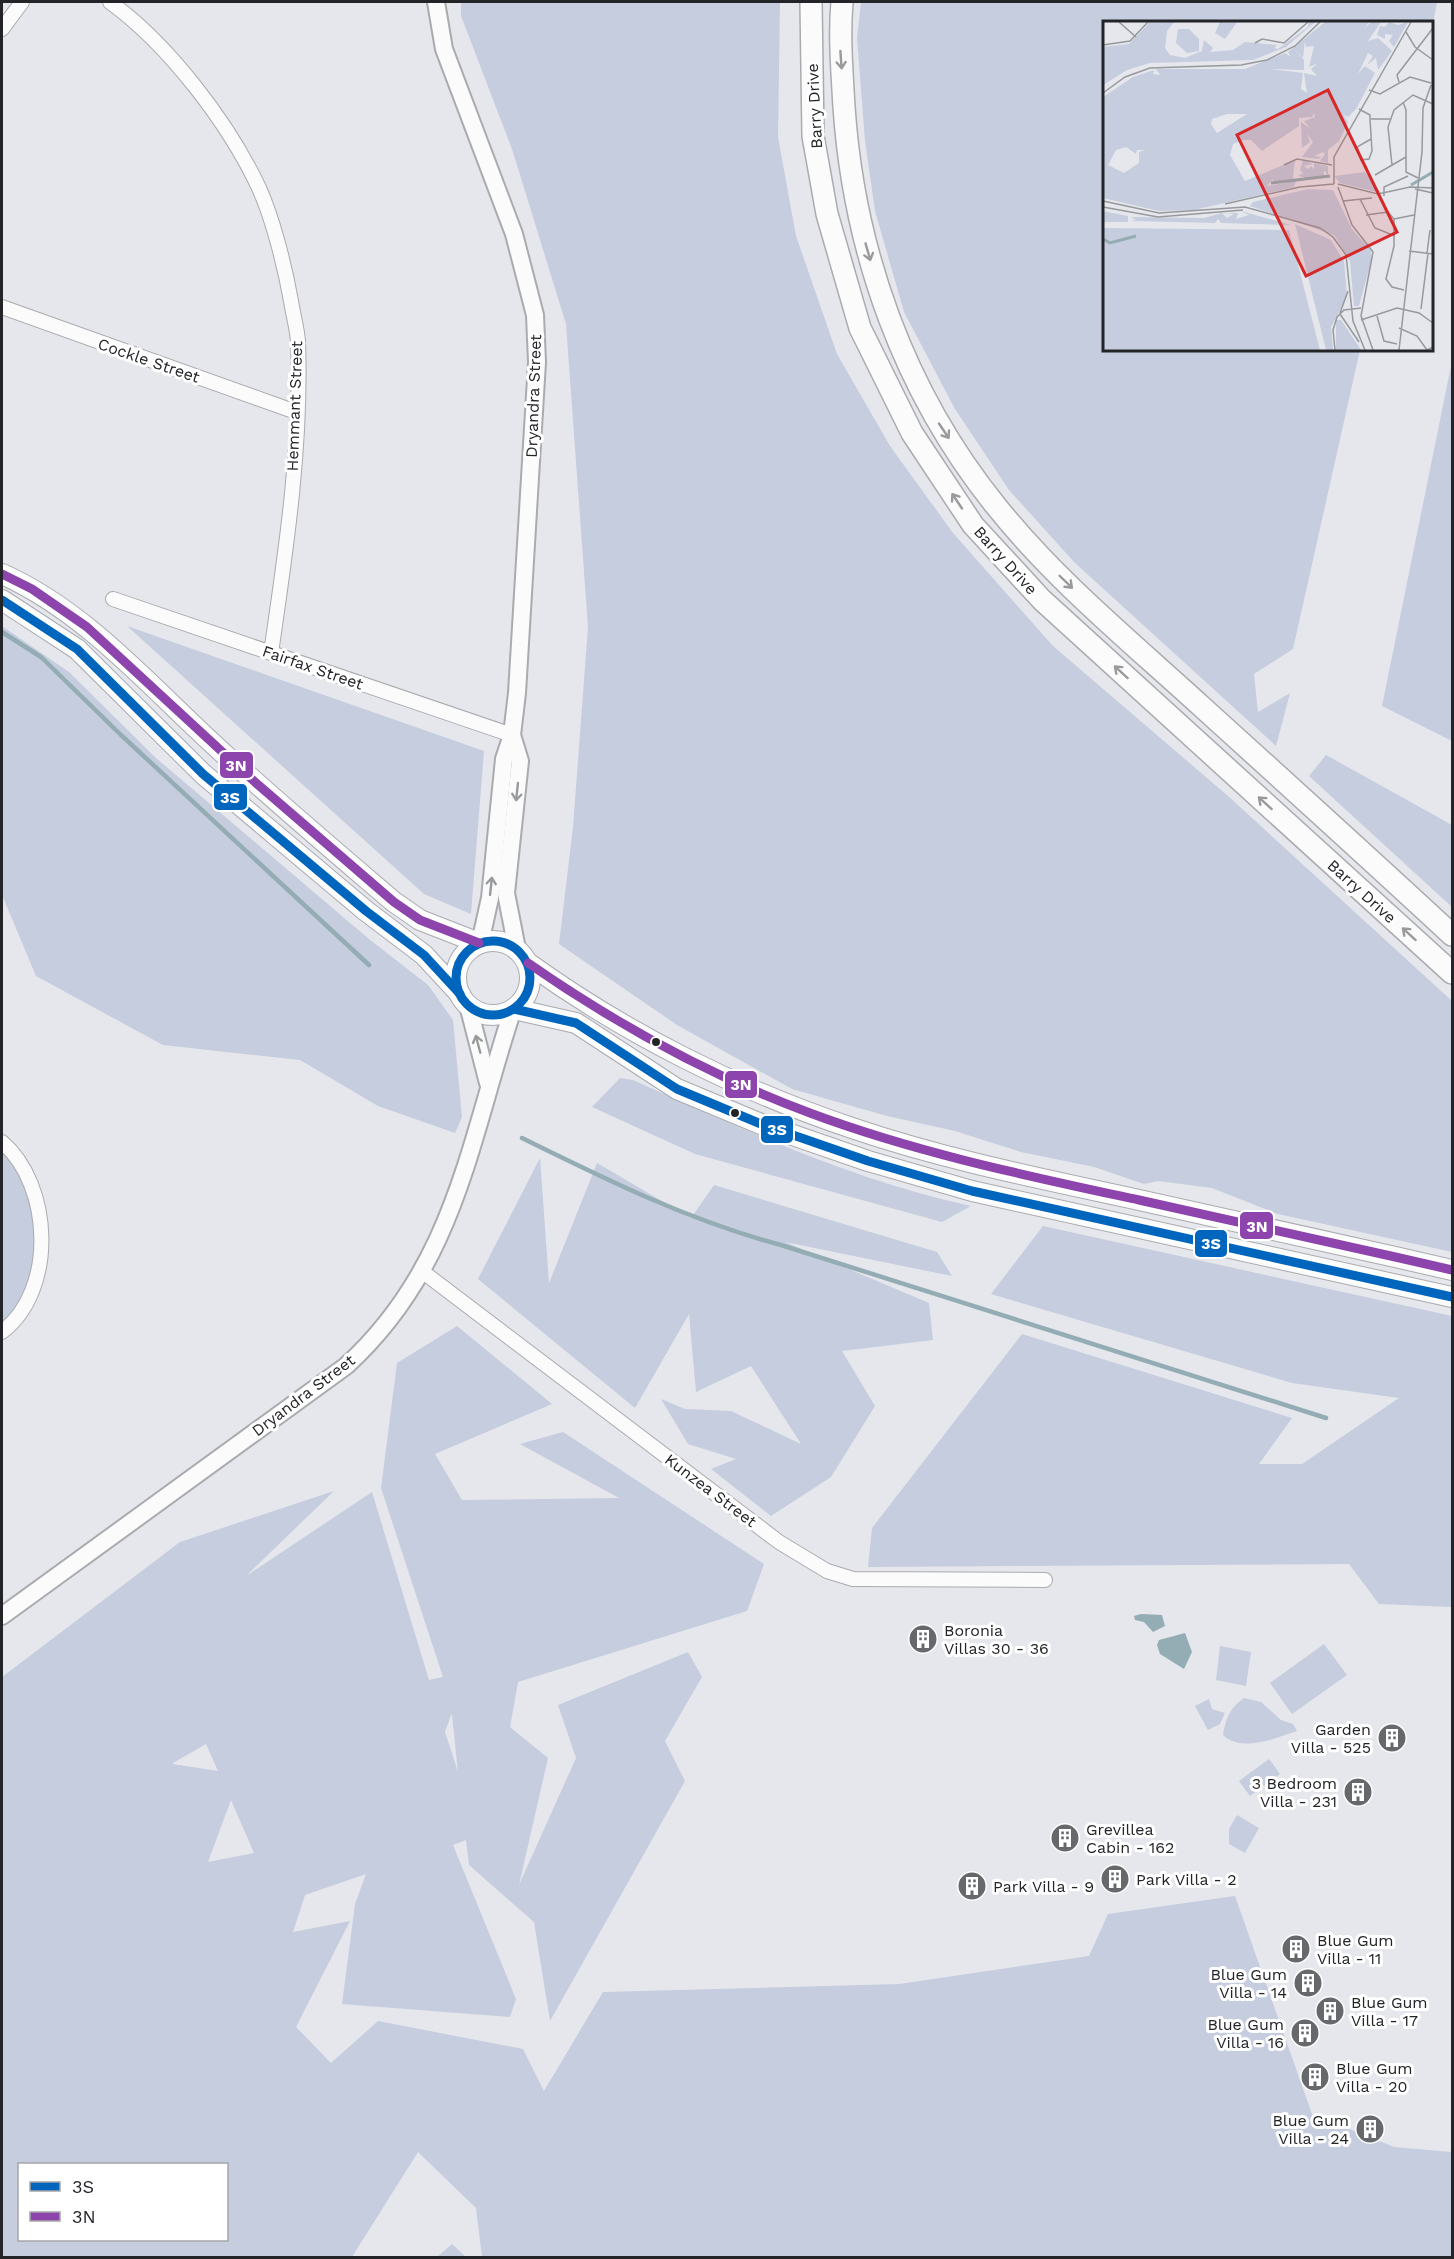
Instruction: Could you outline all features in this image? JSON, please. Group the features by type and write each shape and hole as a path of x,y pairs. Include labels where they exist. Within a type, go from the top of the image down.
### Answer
{"main road":[{"name":"Barry Drive","path":"812,2 813,136 827,214 860,328 912,433 973,525 1042,600 1452,973"},
{"name":"Barry Drive","path":"842,2 839,37 845,120 858,218 888,320 938,424 996,506 1062,579 1452,935"},
{"path":"2,574 27,585 88,628 234,764 394,902 420,920 479,943 499,941 522,956 566,992 693,1061 791,1106 853,1128 1018,1173 1452,1270"},
{"path":"2,600 77,649 203,774 348,896 424,955 464,999 486,1014 500,1015 514,1009 527,993 530,984 522,956"},
{"path":"464,999 456,975 463,956 479,943"},
{"path":"514,1009 576,1023 678,1089 761,1124 868,1161 972,1191 1452,1297"}],"street":[{"path":"2,29 22,2"},
{"name":"Hemmant Street","path":"110,2 130,16 209,102 259,188 286,276 298,340 296,412 290,526 271,653"},
{"name":"Dryandra Street","path":"436,2 444,50 514,234 535,315 537,373 512,735 504,759 490,898 479,943"},
{"name":"Cockle Street","path":"2,308 296,412"},
{"name":"Fairfax Street","path":"113,599 512,735"},
{"name":"Dryandra Street","path":"512,735 520,761 506,892 522,956"},
{"path":"464,999 489,1084"},
{"name":"Dryandra Street","path":"2,1616 346,1366 369,1345 423,1272 454,1207 489,1084 514,1009"},
{"path":"2,1142 16,1155 30,1178 39,1204 41,1227 37,1269 30,1291 20,1311 2,1332"},
{"name":"Kunzea Street","path":"423,1272 779,1542 827,1571 853,1579 1045,1580"}],"shaded area":[{"path":"461,2 780,2 778,137 796,236 837,354 890,446 953,533 1053,646 1228,796 1452,1001 1452,1252 1278,1214 1212,1188 1158,1181 1144,1184 1094,1167 1021,1152 955,1131 887,1116 792,1089 677,1025 559,944 573,827 588,627 566,324 512,149 461,16"},
{"path":"861,2 1437,2 1433,24 1433,21 1103,21 1103,351 1360,351 1293,649 1254,674 1258,712 1290,693 1276,746 1075,563 1009,490 955,409 904,312 875,211 865,141 857,38"},
{"path":"1452,361 1452,741 1382,706"},
{"path":"2,626 69,672 156,758 369,939 428,985 453,1020 462,1117 455,1133 378,1106 300,1060 163,1045 36,976 2,895"},
{"path":"127,626 484,751 471,914 424,894"},
{"path":"1326,755 1452,825 1452,907 1309,776"},
{"path":"620,1078 633,1080 757,1135 841,1168 971,1206 942,1222 695,1154 592,1107"},
{"path":"2,1142 38,1204 30,1291 2,1332"},
{"path":"540,1158 549,1283 597,1163 691,1218 714,1185 937,1252 952,1276 785,1242 929,1303 933,1340 842,1351 875,1406 831,1477 771,1516 711,1469 736,1459 688,1444 661,1399 685,1409 731,1411 801,1444 751,1366 696,1392 689,1314 635,1408 478,1279"},
{"path":"1043,1226 1452,1316 1452,1607 1379,1604 1349,1564 868,1567 872,1528 1022,1334 1292,1418 1259,1464 1302,1464 1399,1398 1292,1383 991,1294"},
{"path":"457,1326 552,1404 435,1454 462,1500 619,1498 520,1444 563,1432 764,1564 747,1611 518,1682 510,1727 548,1758 519,1885 576,1758 558,1705 688,1652 702,1677 665,1741 685,1781 550,2021 534,1922 469,1865 466,1840 453,1845 516,1999 510,2017 342,2004 355,1904 366,1874 305,1895 293,1932 350,1921 296,2027 331,2063 378,2021 523,2049 544,2091 603,1992 899,1984 1089,1956 1108,1914 1235,1896 1312,2114 1394,2147 1452,2152 1452,2257 482,2257 476,2208 418,2152 352,2257 2,2257 2,1677 180,1542 334,1491 246,1576 372,1492 429,1680 443,1677 381,1488 397,1363","holes":["452,1715 458,1772 445,1732","206,1744 218,1771 173,1764 173,1763","231,1800 254,1853 208,1862"]},
{"path":"1162,1615 1165,1626 1153,1632 1144,1622 1135,1620 1134,1616"},
{"path":"1185,1633 1192,1652 1184,1669 1160,1654 1157,1645 1159,1640"},
{"path":"1324,1644 1347,1675 1292,1714 1270,1683"},
{"path":"1220,1646 1251,1652 1246,1686 1216,1680"},
{"path":"1244,1698 1261,1702 1281,1720 1293,1724 1297,1731 1259,1742 1239,1743 1231,1740 1223,1735 1226,1723 1229,1714"},
{"path":"1209,1699 1212,1709 1225,1713 1220,1724 1208,1730 1195,1706"},
{"path":"1269,1759 1280,1774 1250,1796 1239,1781"},
{"path":"1237,1815 1259,1828 1245,1853 1229,1844 1229,1829"},
{"path":"452,2244 466,2257 437,2257"}],"waterway":[{"path":"2,632 41,657 121,735 369,965"},
{"path":"522,1138 617,1184 714,1224 1326,1418"}],"transit line":[{"name":"3N","path":"2,574 32,589 87,627 256,783 394,902 420,920 479,943"},
{"name":"3S","path":"2,600 77,649 203,774 366,911 424,955 460,994"},
{"name":"3S","path":"493,941 514,947 524,957 530,978 524,999 514,1009 493,1015 472,1009 462,999 456,978 462,957 472,947 493,941"},
{"name":"3N","path":"528,963 595,1007 664,1047 736,1083 850,1127 932,1152 1014,1172 1452,1270"},
{"name":"3S","path":"514,1009 576,1023 677,1089 761,1124 868,1161 972,1191 1452,1297"}],"place":[{"name":"Boronia Villas 30 - 36","path":"923,1639"},
{"name":"Garden Villa - 525","path":"1392,1738"},
{"name":"3 Bedroom Villa - 231","path":"1358,1792"},
{"name":"Grevillea Cabin - 162","path":"1065,1838"},
{"name":"Park Villa - 2","path":"1115,1879"},
{"name":"Park Villa - 9","path":"972,1886"},
{"name":"Blue Gum Villa - 11","path":"1296,1949"},
{"name":"Blue Gum Villa - 14","path":"1308,1983"},
{"name":"Blue Gum Villa - 17","path":"1330,2011"},
{"name":"Blue Gum Villa - 16","path":"1305,2033"},
{"name":"Blue Gum Villa - 20","path":"1315,2077"},
{"name":"Blue Gum Villa - 24","path":"1370,2129"}]}
